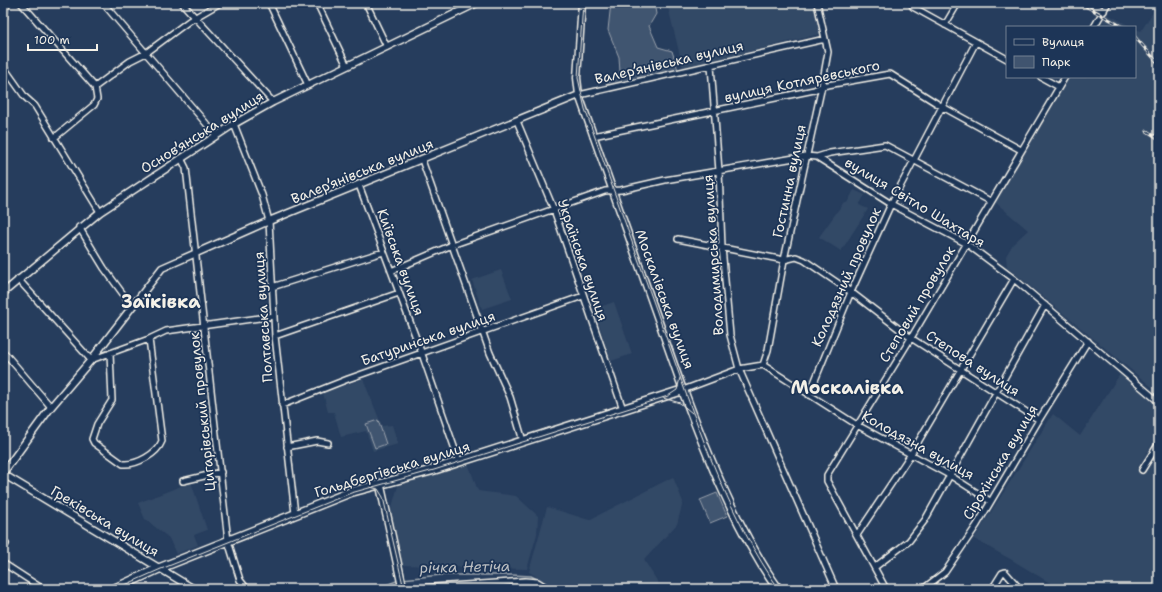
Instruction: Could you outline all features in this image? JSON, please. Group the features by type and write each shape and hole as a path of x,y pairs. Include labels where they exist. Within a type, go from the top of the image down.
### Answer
{"main road":[{"name":"Гольдбергівська вулиця","path":"114,589 228,540 351,492 459,461 683,390"},
{"name":"Москалівська вулиця","path":"683,390 704,445 746,534 764,570 778,589"},
{"path":"380,484 403,589"}],"street":[{"path":"3,22 6,3"},
{"path":"21,3 95,87 97,99 94,105 54,138"},
{"path":"103,3 216,135"},
{"path":"182,3 273,102"},
{"path":"95,87 130,61 146,53 189,21 197,18 220,3"},
{"path":"269,3 308,85"},
{"path":"317,3 347,66"},
{"path":"366,3 387,47"},
{"name":"Основ’янська вулиця","path":"3,293 100,212 234,124 273,102 387,47 464,6 478,3"},
{"name":"Москалівська вулиця","path":"581,3 577,76 579,95 683,390"},
{"name":"Гостинна вулиця","path":"763,365 768,350 784,260 828,52 817,3"},
{"path":"911,3 913,7 1006,58"},
{"path":"946,25 958,3"},
{"path":"1089,3 1104,10"},
{"path":"1095,26 1108,3"},
{"name":"Валер’янівська вулиця","path":"3,473 52,407 91,360 131,305 162,268 269,221 579,95 825,39"},
{"name":"Колодязний провулок","path":"809,395 851,292 891,204 941,106 976,42"},
{"path":"3,66 25,97 35,106 100,212"},
{"name":"Володимирська вулиця","path":"711,66 719,171 722,247 730,335 739,370 836,589"},
{"name":"вулиця Котляревського","path":"593,136 714,112 814,90 822,86 890,74 941,106 1021,150"},
{"path":"1043,78 1059,87"},
{"name":"Степовий провулок","path":"857,535 827,481 828,475 967,244 990,201 1064,78"},
{"name":"Українська вулиця","path":"517,121 554,210 622,409"},
{"name":"Полтавська вулиця","path":"234,124 262,195 269,221 275,336 295,514"},
{"path":"817,157 830,153 885,145 990,201"},
{"name":"вулиця Світло Шахтаря","path":"391,270 452,245 612,190 631,189 665,180 806,156 817,157 891,204 967,244 1014,279 1159,402"},
{"name":"Цигарівський провулок","path":"181,158 186,168 205,325 228,540 240,580 247,589"},
{"path":"422,160 484,331 490,352 510,397 523,441"},
{"name":"Київська вулиця","path":"359,185 422,354 459,461"},
{"path":"80,228 104,268 131,305"},
{"name":"Степова вулиця","path":"678,239 784,260 796,257 804,260 851,292 911,338 1039,420"},
{"path":"272,287 383,252"},
{"path":"18,279 91,360 150,339 166,331 274,316"},
{"path":"886,589 857,535 911,454 1014,279"},
{"path":"275,336 399,293"},
{"name":"Батуринська вулиця","path":"282,405 348,379 584,296"},
{"path":"875,567 909,541 925,520 951,476 1045,305"},
{"path":"110,353 112,400 97,424 92,439 94,443 123,464 128,464 155,452 162,441 150,339"},
{"name":"Сірохінська вулиця","path":"923,589 945,572 977,525 990,501 1088,341"},
{"path":"3,352 52,407"},
{"path":"3,360 8,356"},
{"path":"683,390 739,370 763,365"},
{"name":"Колодязна вулиця","path":"763,365 857,425 951,476 990,501"},
{"path":"287,447 317,441 328,442"},
{"path":"1142,470 1159,443"},
{"path":"183,481 221,472"},
{"name":"Греківська вулиця","path":"3,473 194,589"},
{"path":"3,563 43,589"},
{"path":"992,589 1002,573 1005,572 1020,589"},
{"path":"403,589 532,581 538,582 549,589"},
{"path":"510,583 511,589"}],"shaded area":[{"path":"667,3 813,3 820,34 683,68"},
{"path":"1159,3 1159,393 1007,267 1006,256 1013,244 1028,230 995,202 1069,78 1136,78 1136,29 1141,31"},
{"path":"1107,14 1130,26 1101,26"},
{"path":"854,190 865,195 859,205 868,209 841,251 819,237 844,202 847,203"},
{"path":"501,270 512,299 482,309 472,280"},
{"path":"614,302 632,354 611,361 594,309"},
{"path":"1120,374 1159,407 1159,433 1138,467 1146,472 1159,452 1159,589 1060,589 974,539 1053,414 1080,436"},
{"path":"363,379 382,426 392,425 398,444 373,451 366,431 341,437 334,412 328,412 323,393"},
{"path":"468,463 478,491 516,496 538,516 537,534 527,569 402,565 390,514 398,486"},
{"path":"673,477 683,502 677,524 644,560 662,589 558,589 529,572 547,507 589,520"},
{"path":"191,482 207,530 194,535 198,545 176,554 169,538 145,519 138,503"}],"green space":[{"path":"611,3 654,3 656,14 649,26 658,47 672,51 679,73 628,84 606,85 620,72 619,57 608,30"},
{"path":"378,420 386,444 375,448 366,424"},
{"path":"717,493 727,516 710,523 700,500"}],"waterway":[{"name":"річка Нетіча","path":"402,579 441,575 512,575 531,576 539,580"},
{"name":"річка Нетіча","path":"376,589 399,580"}],"tram line":[{"path":"583,3 578,78 585,109 682,381 717,474 745,534 779,589"},
{"path":"116,589 161,569 351,493 434,470 668,396 677,390 680,378"},
{"path":"663,398 680,403 692,413"},
{"path":"370,487 378,489 383,497 404,589"}],"railway":[{"path":"1080,3 1121,26"},
{"path":"1136,38 1159,64"},
{"path":"1147,131 1159,139"}],"district":[{"name":"Заїківка","path":"161,302"},
{"name":"Москалівка","path":"847,388"}]}
